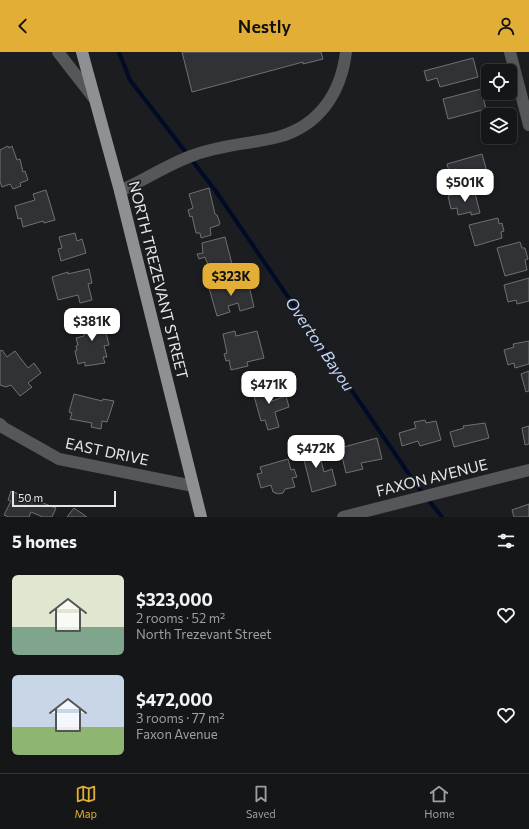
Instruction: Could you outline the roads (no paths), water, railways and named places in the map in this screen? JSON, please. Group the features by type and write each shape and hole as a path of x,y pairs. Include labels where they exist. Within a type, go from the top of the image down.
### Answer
{"main road":[{"name":"NORTH TREZEVANT STREET","path":"82,52 93,97 120,191 201,517"}],"street":[{"path":"58,52 93,97"},
{"path":"120,191 180,160 196,154 278,137 299,128 317,115 333,96 344,68 346,52"},
{"path":"510,52 529,125"},
{"name":"EAST DRIVE","path":"0,424 4,428 59,459 193,486"},
{"name":"FAXON AVENUE","path":"343,517 529,470"}],"waterway":[{"name":"Overton Bayou","path":"119,52 130,80 215,190 415,483 442,517"}]}
